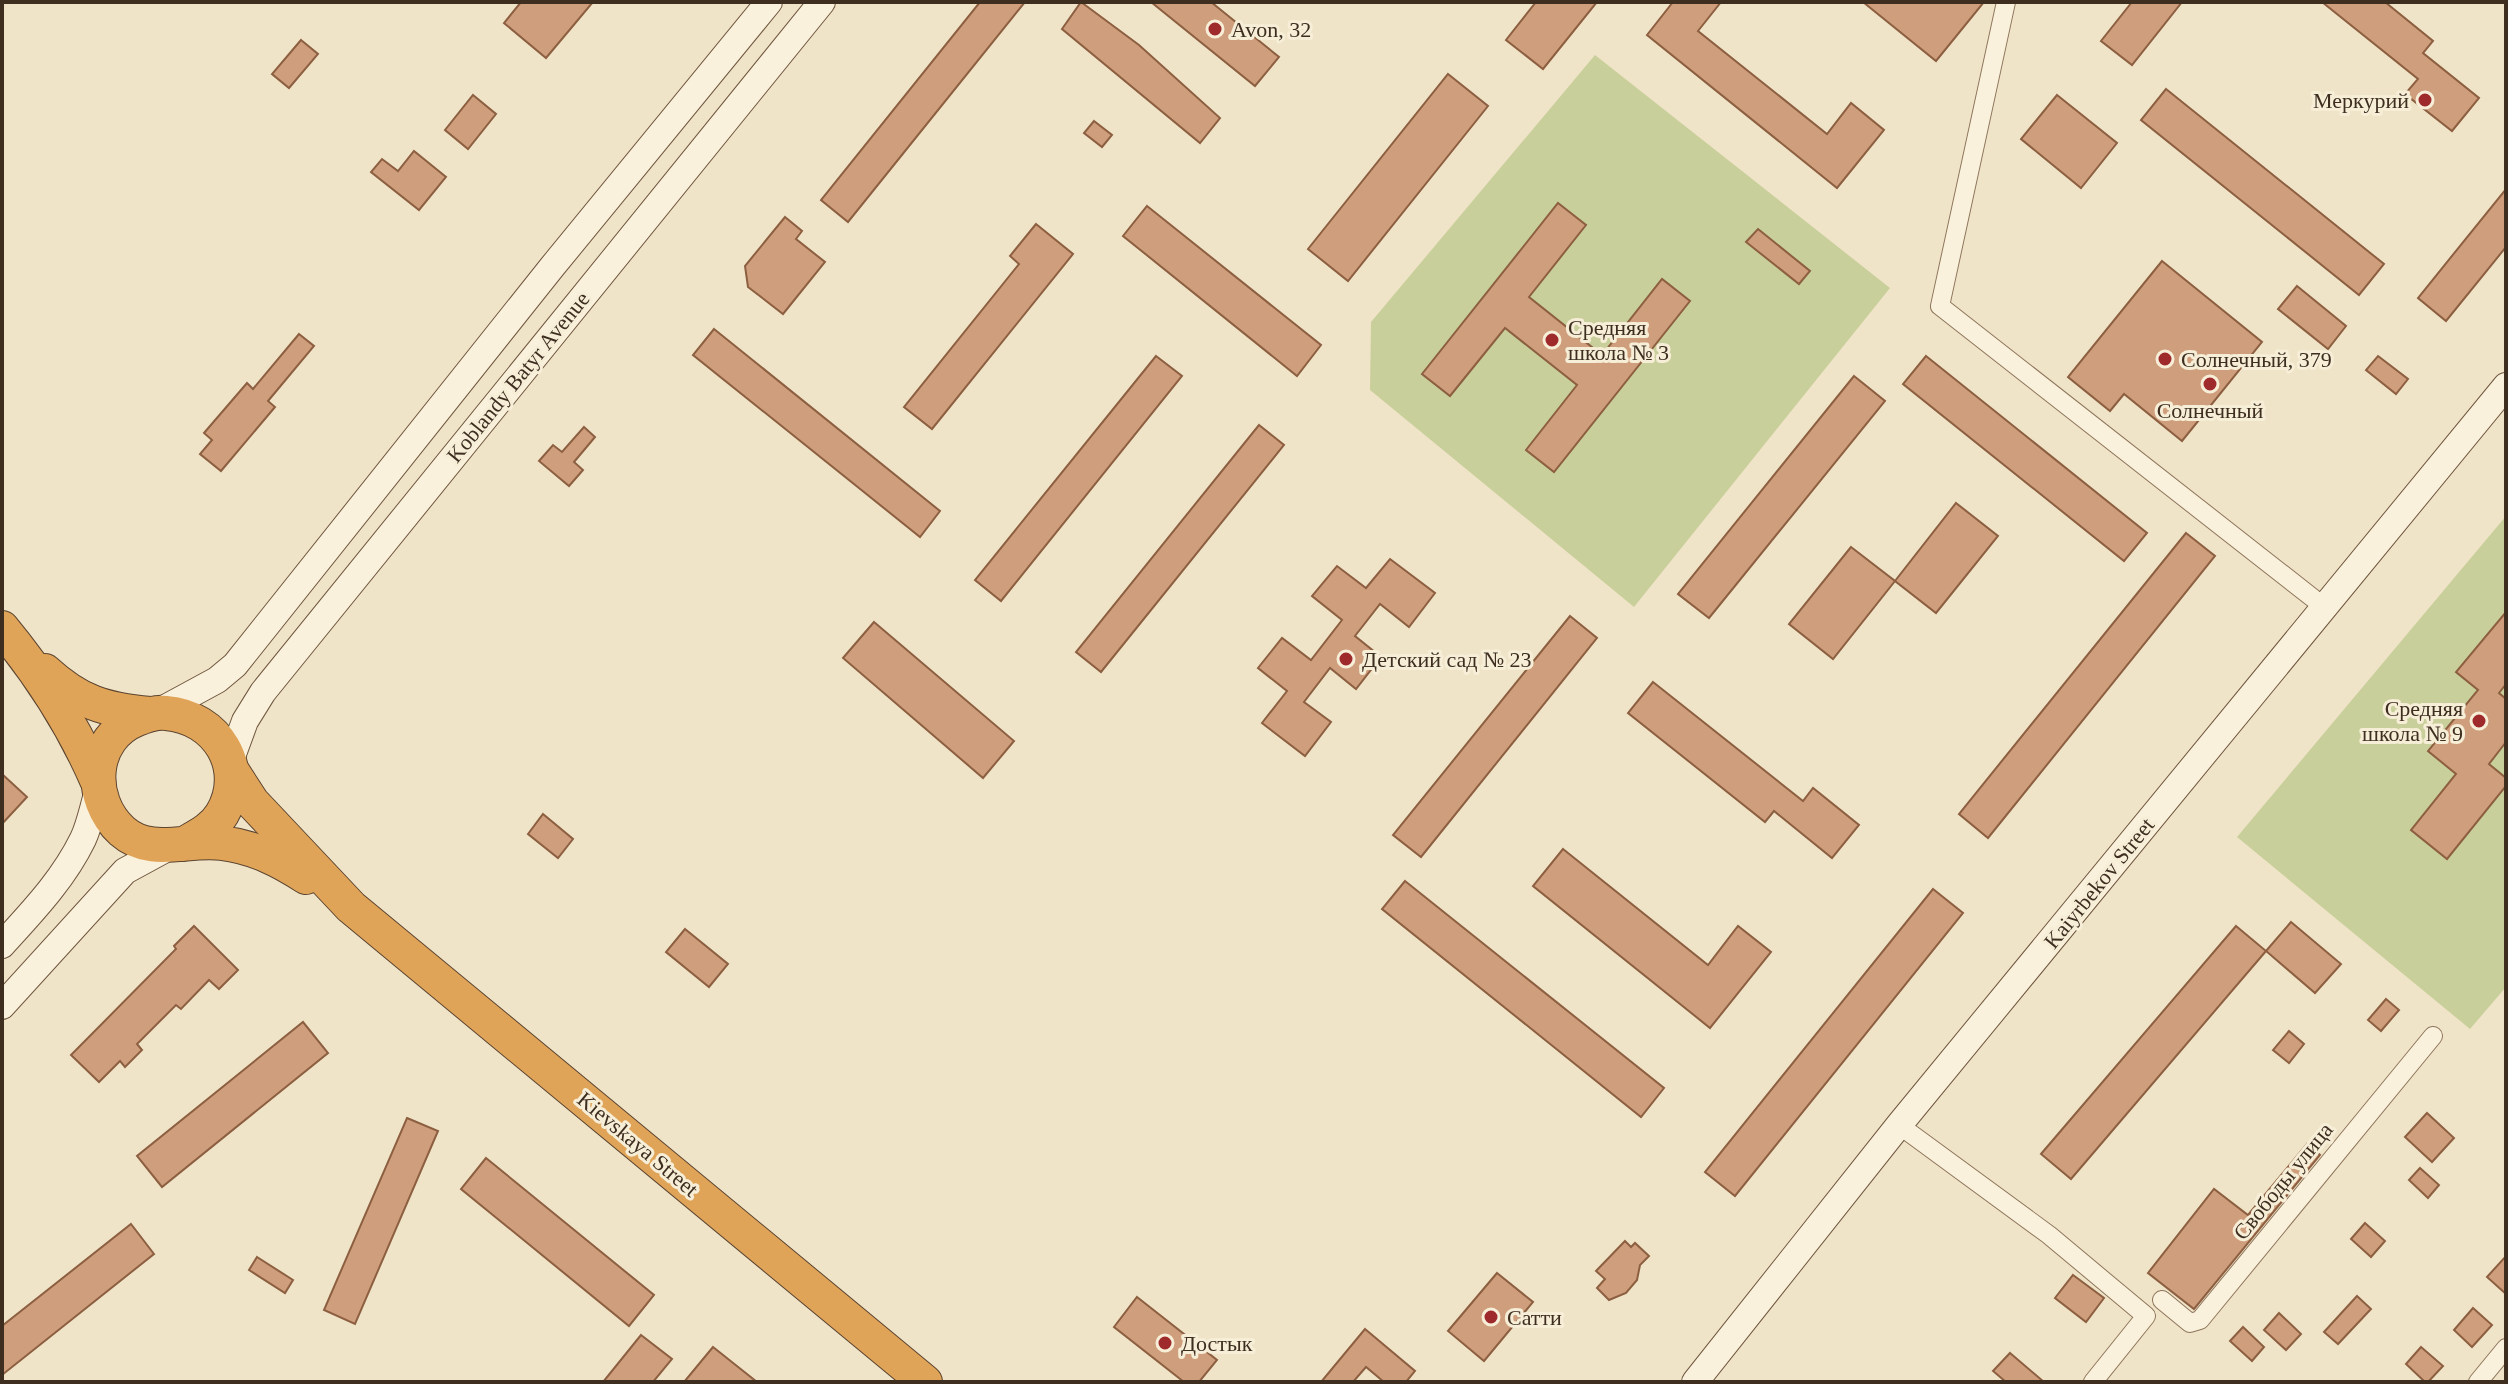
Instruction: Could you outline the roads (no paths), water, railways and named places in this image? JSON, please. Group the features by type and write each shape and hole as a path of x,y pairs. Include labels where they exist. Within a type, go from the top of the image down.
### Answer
{"highway":[{"path":"11,639 64,689 89,703 119,711 182,714 203,724 220,741 252,802 351,907"},
{"path":"11,639 55,701 84,750 107,815 124,833 146,844 220,842 260,851 291,867 351,907"},
{"path":"98,786 101,758 112,737 129,722 154,713"},
{"path":"177,845 205,833 221,816 230,795 231,767"},
{"name":"Kievskaya Street","path":"351,907 925,1382"}],"street":[{"name":"Koblandy Batyr Avenue","path":"154,713 217,680 235,665 552,267 769,2"},
{"name":"Koblandy Batyr Avenue","path":"231,767 245,721 263,692 822,2"},
{"path":"2006,2 1940,306 2323,606"},
{"name":"Kaiyrbekov Street","path":"1695,1382 1899,1125 2506,386"},
{"path":"2,945 66,870 84,837 98,786"},
{"path":"2,1006 125,871 177,845"},
{"name":"Свободы улица","path":"2162,1300 2190,1323 2200,1320 2433,1036"},
{"path":"1899,1125 2049,1235 2146,1316 2093,1382"},
{"path":"2478,1382 2506,1348"}],"place":[{"name":"Avon, 32","path":"1215,29"},
{"name":"Меркурий","path":"2425,100"},
{"name":"Средняя школа № 3","path":"1552,340"},
{"name":"Солнечный, 379","path":"2165,359"},
{"name":"Солнечный","path":"2210,384"},
{"name":"Детский сад № 23","path":"1346,659"},
{"name":"Средняя школа № 9","path":"2479,721"},
{"name":"Сатти","path":"1491,1317"},
{"name":"Достык","path":"1165,1343"}]}
